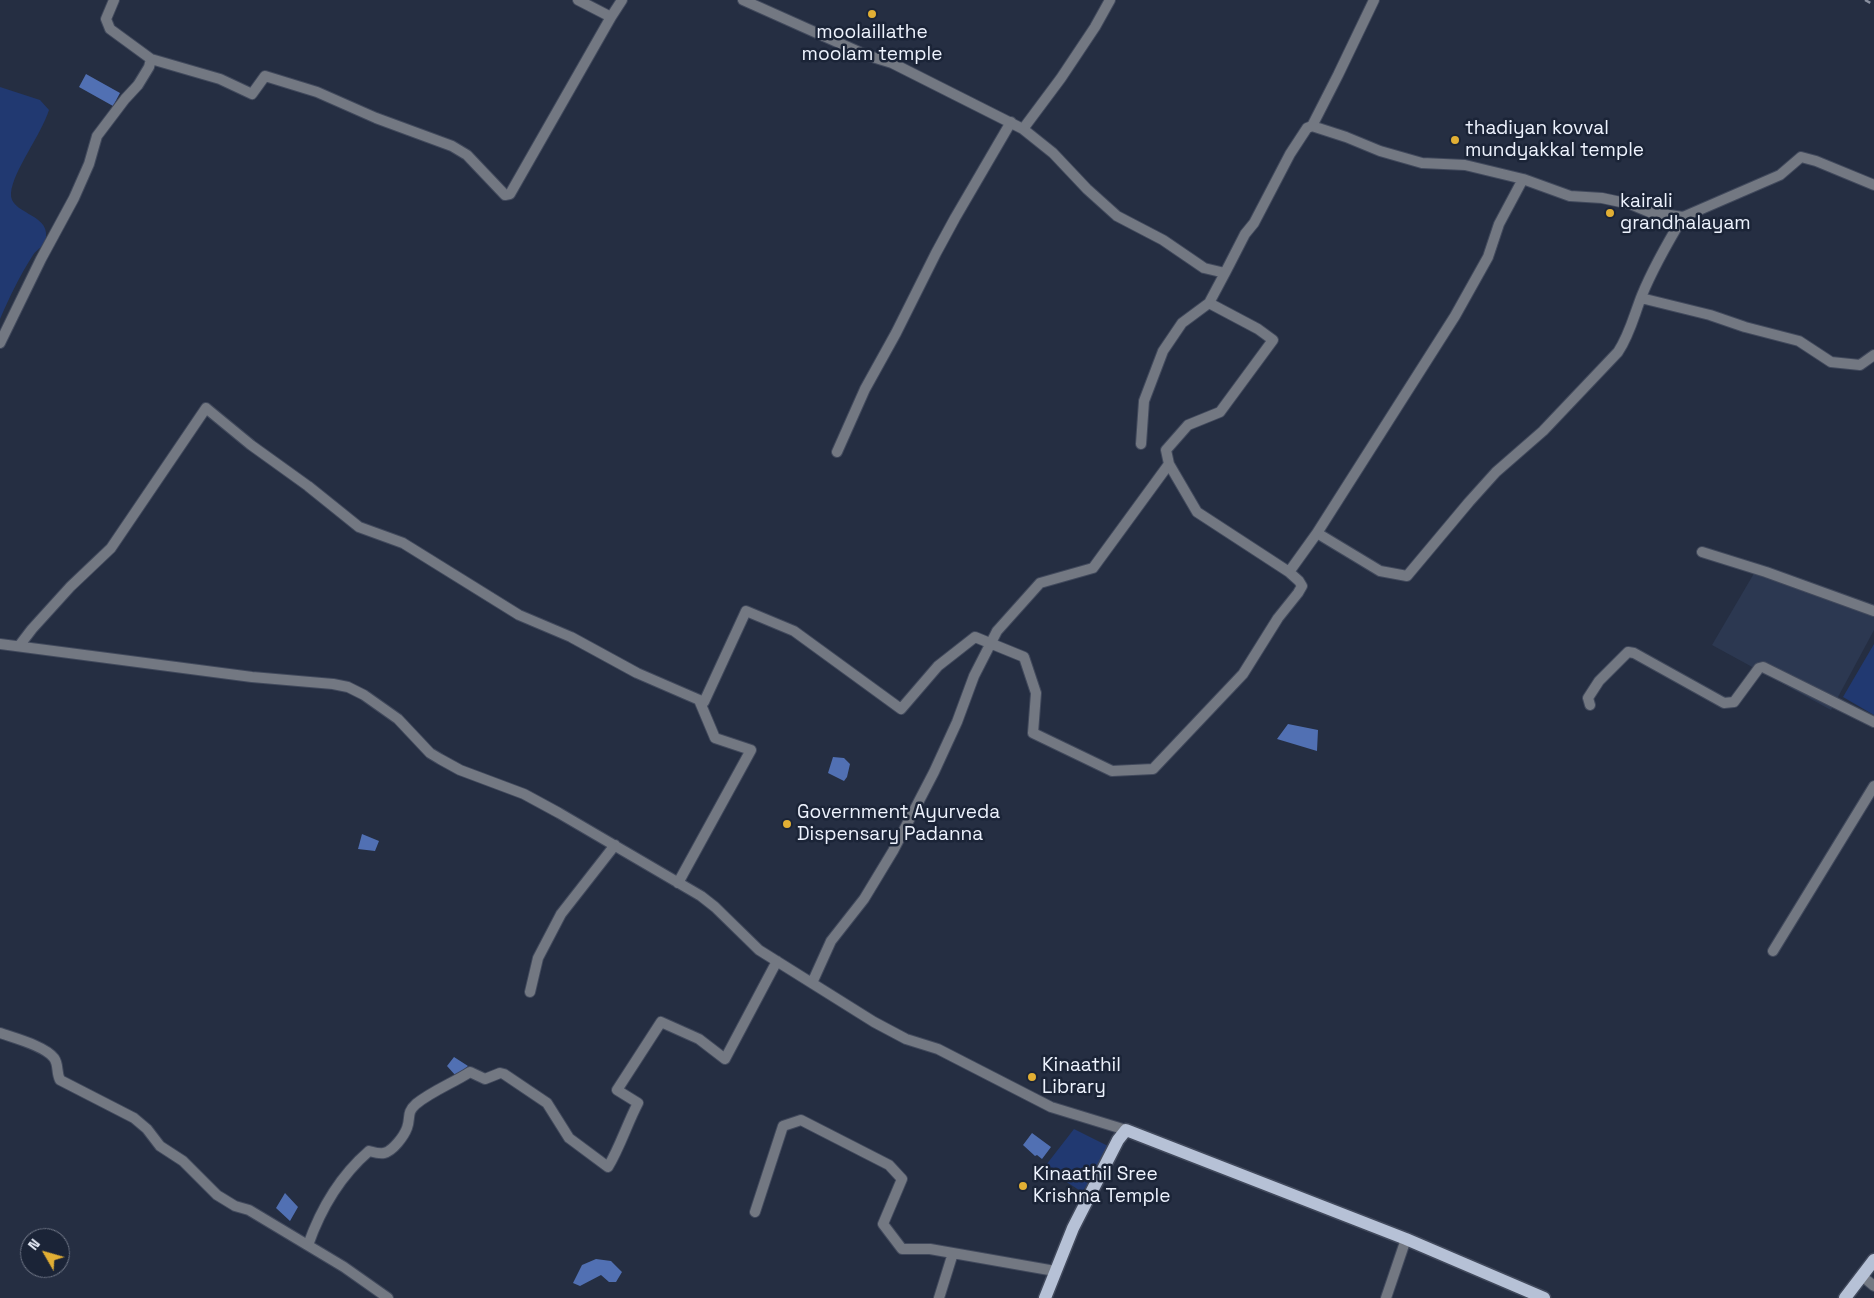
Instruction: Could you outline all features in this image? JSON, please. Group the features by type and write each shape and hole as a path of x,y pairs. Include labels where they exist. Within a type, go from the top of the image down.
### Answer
{"main road":[{"path":"1045,1298 1073,1228 1118,1140 1126,1130 1406,1239 1544,1298"},
{"path":"1845,1298 1874,1260"}],"street":[{"path":"114,0 106,20 110,29 151,59 220,79 252,94 264,76 317,92 376,118 452,146 466,155 505,195 510,194 622,0"},
{"path":"578,0 611,18"},
{"path":"743,0 866,55 892,63 1011,122 1053,152 1087,189 1117,216 1163,240 1204,268 1225,273"},
{"path":"1023,129 1061,78 1110,0"},
{"path":"1141,444 1144,401 1163,350 1182,323 1208,302 1245,234 1254,223 1286,161 1307,128 1312,126 1374,0"},
{"path":"0,343 41,259 74,198 89,164 97,136 138,85 149,67 151,59"},
{"path":"837,452 865,389 896,334 936,253 1011,122"},
{"path":"1312,126 1380,151 1422,163 1465,165 1523,179 1570,196 1602,198 1630,204 1649,212 1683,217 1780,175 1801,157 1816,161 1874,185"},
{"path":"1289,572 1317,533 1455,316 1488,257 1499,224 1523,179"},
{"path":"1317,533 1380,571 1407,576 1496,472 1542,431 1618,352 1632,325 1641,298 1662,251 1683,217"},
{"path":"1641,298 1710,315 1745,327 1799,341 1831,362 1860,365 1874,355"},
{"path":"19,646 71,586 111,548 206,408 251,445 308,486 359,527 404,543 518,616 571,637 637,673 704,702 746,611 794,631 901,709 938,666 975,637 1024,657 1036,693 1034,733 1112,771 1153,769 1243,674 1278,618 1302,586 1289,572 1196,512 1182,484 1169,464 1166,450 1188,425 1220,412 1272,340 1258,329 1208,302"},
{"path":"812,983 831,941 864,899 893,851 958,722 974,676 997,631 1040,584 1093,568 1169,464"},
{"path":"1702,552 1766,572 1874,611"},
{"path":"0,644 252,677 348,687 364,695 398,719 430,753 440,759 460,770 524,794 560,813 701,896 759,950 874,1022 906,1039 938,1049 1051,1107 1126,1130"},
{"path":"1590,705 1588,698 1599,681 1628,652 1634,653 1724,704 1734,702 1759,668 1763,667 1874,722"},
{"path":"678,883 751,750 715,738 699,700"},
{"path":"1773,952 1874,786"},
{"path":"530,992 538,958 561,914 615,846"},
{"path":"308,1245 329,1197 353,1165 369,1151 385,1153 393,1148 404,1134 408,1126 409,1112 416,1104 470,1072 485,1079 500,1073 504,1074 547,1103 569,1138 608,1168 620,1147 630,1118 638,1103 617,1090 661,1022 699,1038 725,1059 777,961"},
{"path":"0,1033 44,1050 53,1056 57,1064 56,1073 60,1080 134,1118 147,1129 160,1146 183,1161 217,1195 235,1206 249,1210 308,1245 344,1267 388,1298"},
{"path":"755,1212 783,1126 801,1120 889,1165 902,1180 883,1224 902,1249 930,1249 1055,1271"},
{"path":"1386,1298 1406,1239"},
{"path":"939,1298 953,1253"},
{"path":"1862,1276 1874,1286"}],"shaded area":[{"path":"86,74 120,93 113,106 79,87"},
{"path":"0,87 40,100 49,110 17,174 11,193 12,200 16,205 42,223 46,237 43,245 33,255 24,270 0,319"},
{"path":"1756,570 1874,615 1874,630 1831,710 1712,645"},
{"path":"1874,644 1874,715 1843,697"},
{"path":"1288,724 1318,730 1317,751 1277,739"},
{"path":"833,757 844,758 850,764 844,781 828,773"},
{"path":"362,834 379,841 375,851 358,849"},
{"path":"454,1057 468,1066 456,1076 447,1066"},
{"path":"1074,1129 1108,1146 1097,1170 1082,1192 1062,1179 1046,1165"},
{"path":"1032,1133 1051,1147 1042,1159 1037,1155 1035,1156 1023,1145"},
{"path":"285,1193 298,1207 290,1221 276,1208"},
{"path":"596,1259 611,1261 622,1272 616,1282 609,1282 601,1275 580,1286 573,1283 582,1265"}],"railway":[{"path":"1865,0 1874,5"}],"place":[{"name":"moolaillathe moolam temple","path":"872,14"},
{"name":"thadiyan kovval mundyakkal temple","path":"1455,140"},
{"name":"kairali grandhalayam","path":"1610,213"},
{"name":"Government Ayurveda Dispensary Padanna","path":"787,824"},
{"name":"Kinaathil Library","path":"1032,1077"},
{"name":"Kinaathil Sree Krishna Temple","path":"1023,1186"}]}
